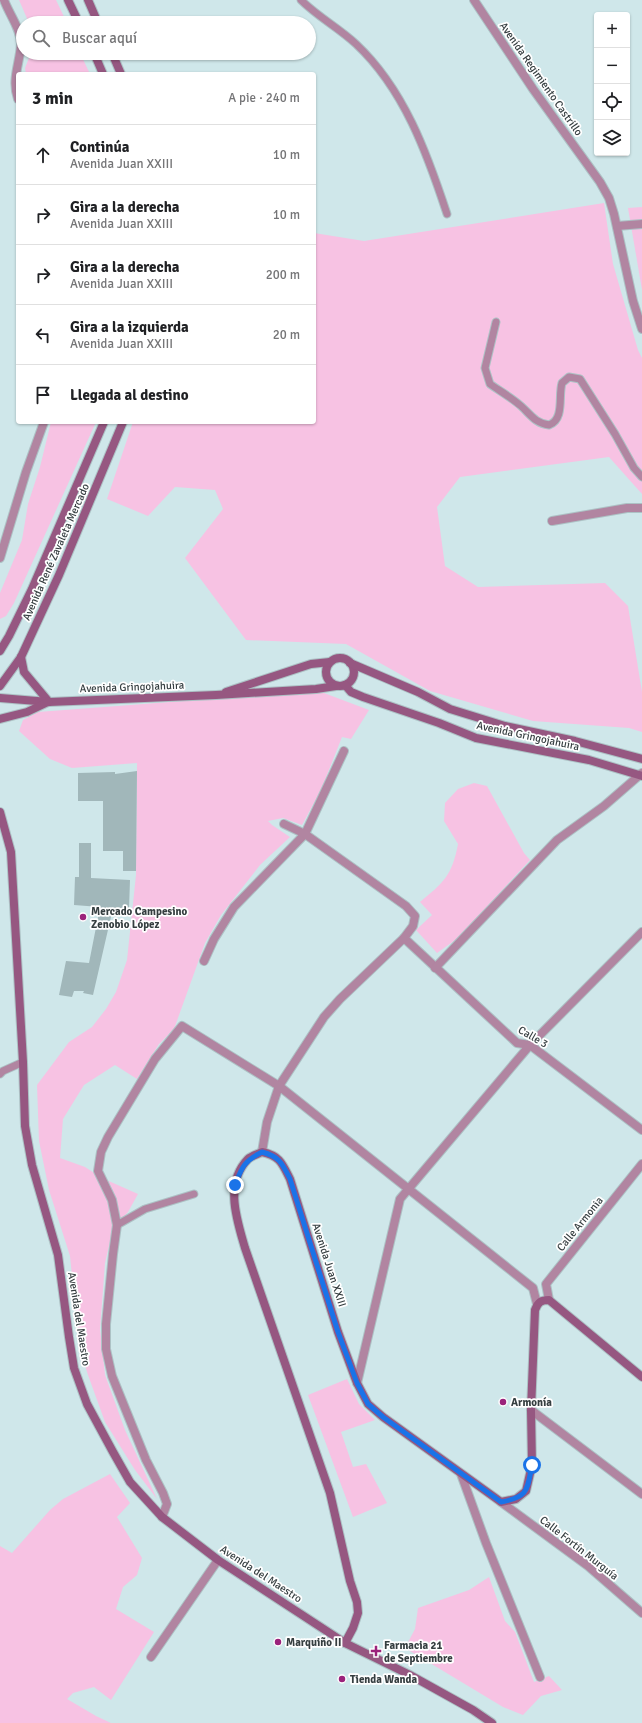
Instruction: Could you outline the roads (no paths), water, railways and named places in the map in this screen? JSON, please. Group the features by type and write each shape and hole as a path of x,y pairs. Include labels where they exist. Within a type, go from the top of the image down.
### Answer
{"main road":[{"path":"68,0 76,16"},
{"path":"88,0 95,16"},
{"path":"97,60 102,72"},
{"path":"115,60 120,72"},
{"name":"Avenida René Zavaleta Mercado","path":"0,651 32,589 103,424"},
{"name":"Avenida René Zavaleta Mercado","path":"0,686 21,657 59,575 122,424"},
{"path":"0,639 9,636"},
{"path":"21,657 24,672 49,702"},
{"path":"343,659 350,663 354,671 352,680 341,686 329,682 326,669 330,662 343,659"},
{"name":"Avenida Gringojahuira","path":"216,695 311,664 330,662"},
{"name":"Avenida Gringojahuira","path":"350,663 418,692 450,709 504,726 575,741 642,759"},
{"name":"Avenida Gringojahuira","path":"0,698 49,702 216,695 341,686 363,697 439,723 476,738 589,760 641,775"},
{"name":"Avenida Gringojahuira","path":"0,718 27,712 49,702"},
{"name":"Avenida del Maestro","path":"0,812 10,852 23,1062 25,1126 32,1165 58,1255 74,1368 88,1404 130,1482 162,1517 218,1560 345,1643 431,1687 473,1710 492,1723"},
{"path":"262,1152 248,1159 241,1171 235,1185 235,1209 245,1248 330,1493 350,1581 357,1602 358,1613 353,1628 345,1643"},
{"name":"Avenida Juan XXIII","path":"262,1152 274,1155 282,1162 290,1179 338,1332 357,1383 368,1404 383,1417 501,1502"},
{"path":"501,1502 516,1500 526,1491 532,1465 531,1410 535,1310 537,1304 543,1300 549,1300 642,1377"}],"street":[{"path":"4,0 16,26"},
{"name":"Avenida Regimiento Castrillo","path":"474,0 533,89 600,182 609,198 617,226 633,301 642,329"},
{"path":"16,72 18,60"},
{"path":"16,72 14,84 16,92"},
{"path":"617,226 642,224"},
{"path":"0,558 26,472 43,424"},
{"path":"552,521 627,508 642,508"},
{"path":"204,960 214,939 234,908 305,834 344,751"},
{"path":"435,968 557,840 604,806 641,775"},
{"path":"262,1152 267,1122 279,1086 324,1017 340,999 404,938 413,926 415,916 406,906 305,834 284,824"},
{"path":"357,1383 400,1199 530,1046 642,932"},
{"name":"Calle 3","path":"404,938 517,1043 530,1046 642,1130"},
{"path":"162,1517 167,1504 146,1460 112,1376 106,1349 106,1324 117,1225 112,1200 98,1171 101,1152 108,1137 155,1059 182,1026 279,1086 533,1288 537,1304"},
{"name":"Calle Armonia","path":"549,1300 546,1284 642,1164"},
{"path":"531,1410 642,1494"},
{"path":"461,1474 486,1543 540,1677"},
{"name":"Calle Fortín Murguía","path":"501,1502 588,1566 642,1614"},
{"path":"151,1657 218,1560"}],"lane":[{"path":"301,0 314,13 356,44 391,84 428,158 447,214"},
{"path":"496,322 485,368 490,384 521,406 534,420 541,424 548,425 556,420 559,413 562,383 569,377 580,379 615,434 634,468 642,477"},
{"path":"0,1074 3,1071 23,1062"},
{"path":"117,1225 145,1209 194,1194"}],"place":[{"name":"Mercado Campesino Zenobio López","path":"83,917"},
{"name":"Armonía","path":"503,1402"},
{"name":"Marquiño II","path":"278,1642"},
{"name":"Farmacia 21 de Septiembre","path":"376,1651"},
{"name":"Tienda Wanda","path":"342,1679"}]}
